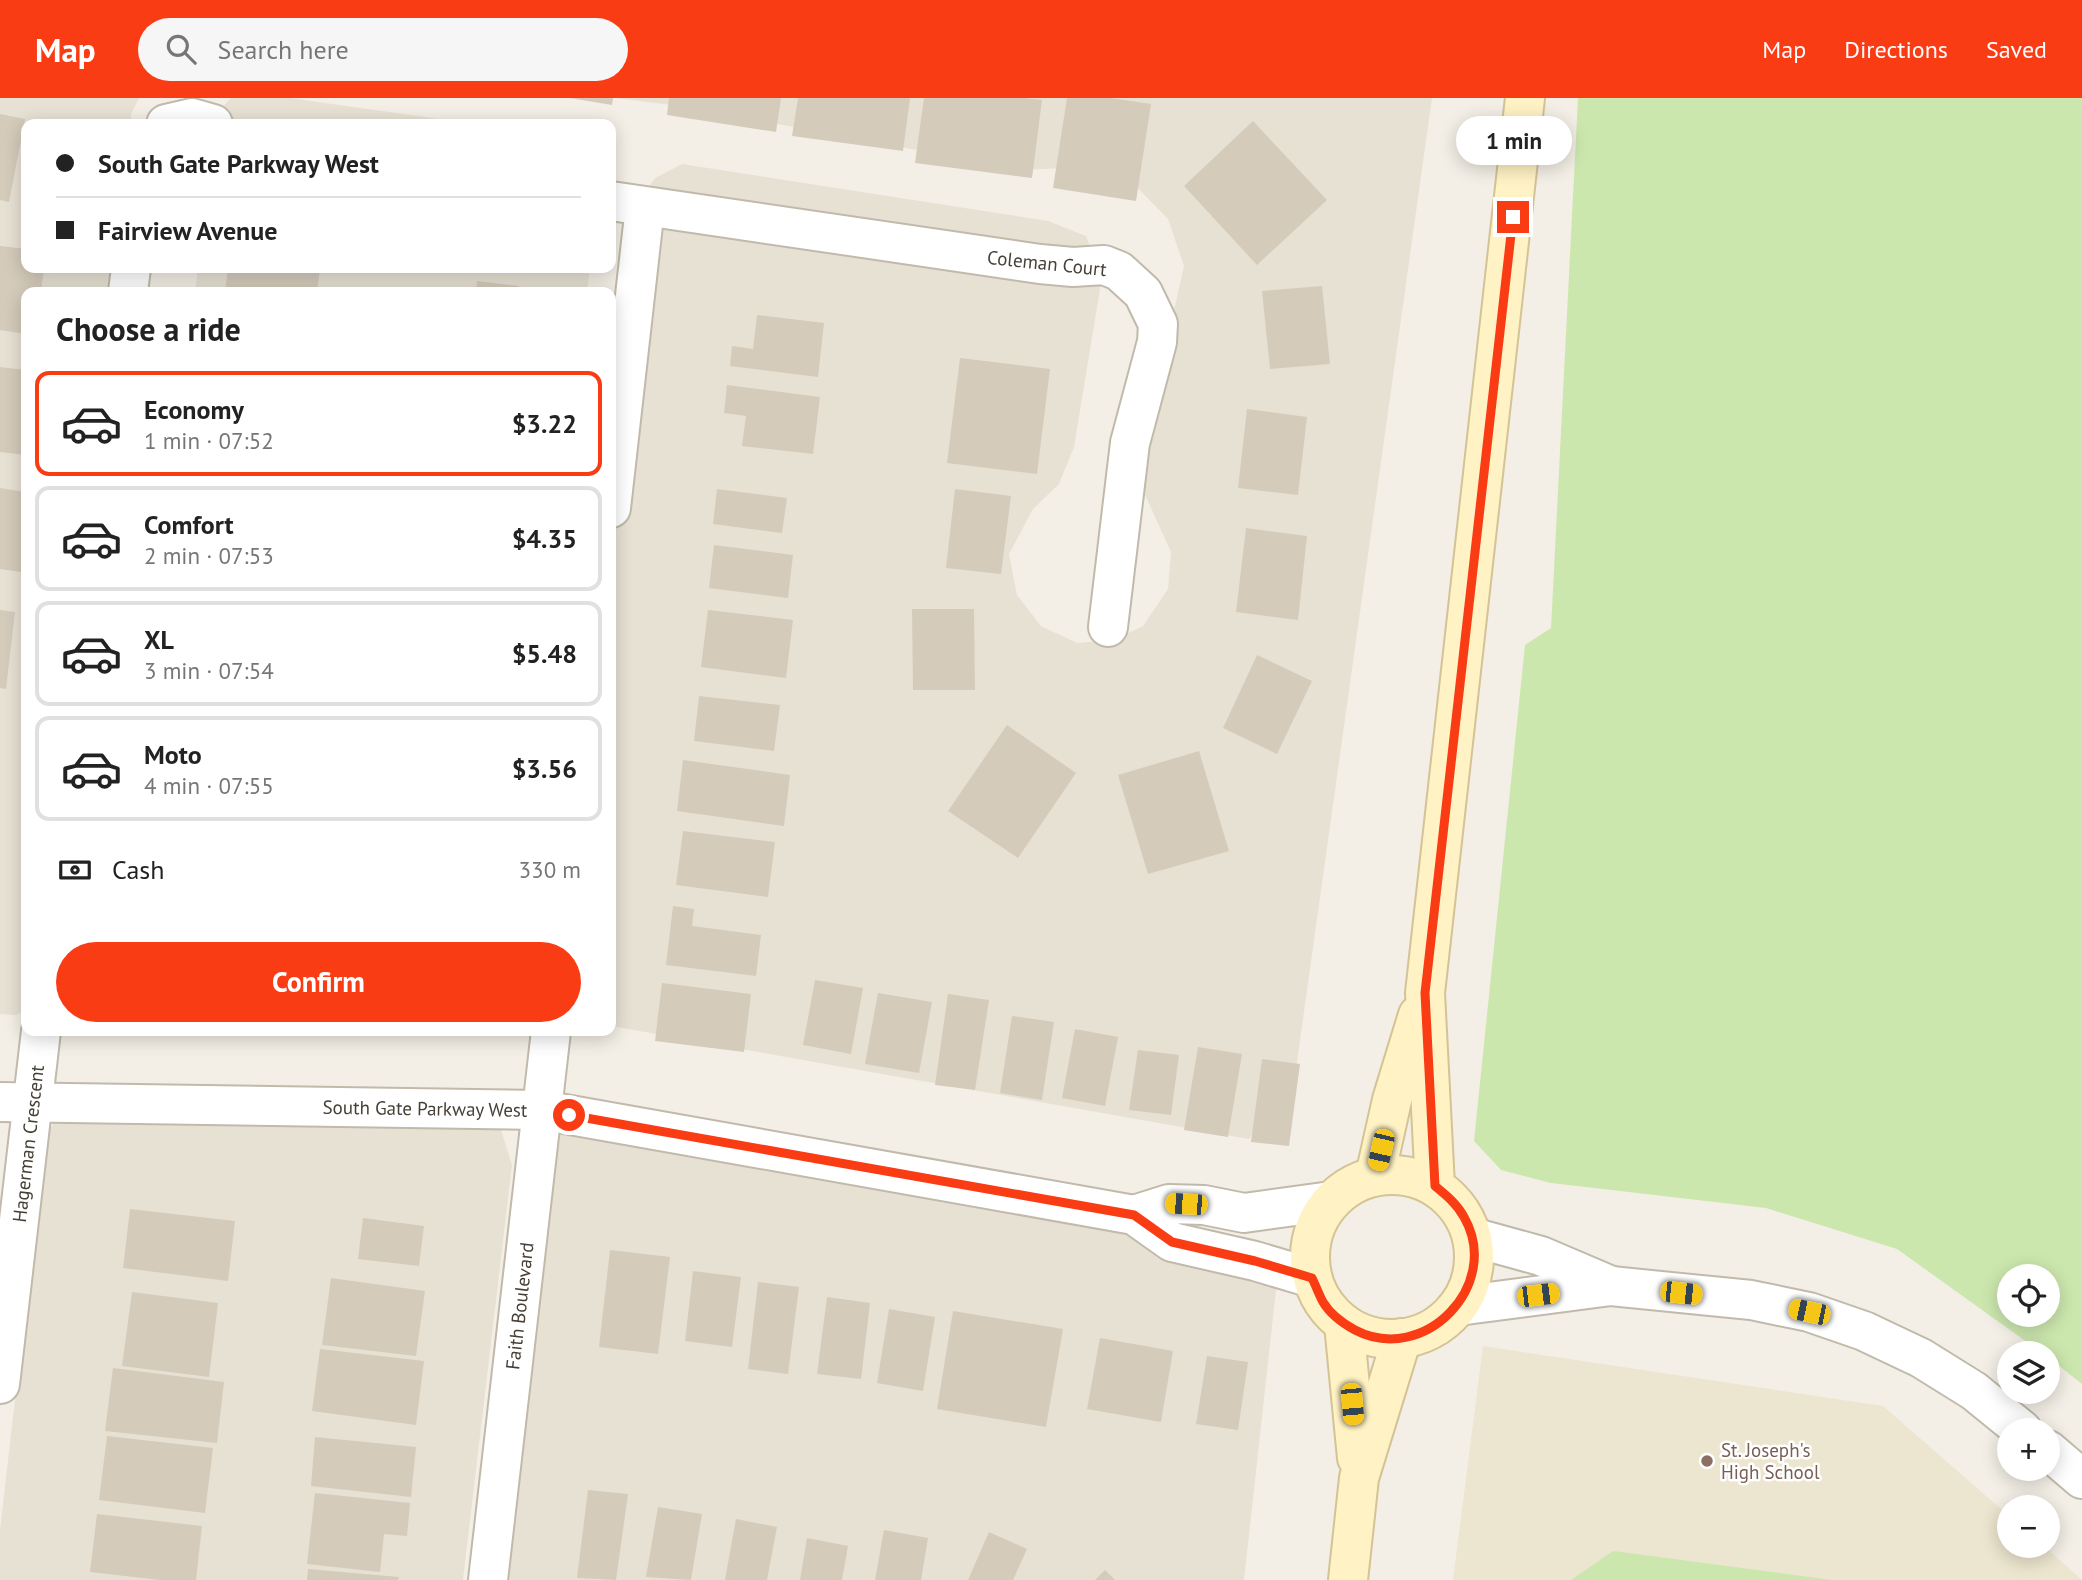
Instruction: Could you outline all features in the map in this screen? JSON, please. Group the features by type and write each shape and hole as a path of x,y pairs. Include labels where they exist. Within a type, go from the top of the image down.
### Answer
{"main road":[{"path":"1435,1186 1425,993 1525,98"},
{"path":"1375,1176 1392,1100 1425,993"},
{"path":"1395,1174 1416,1178 1435,1186 1452,1200 1465,1217 1472,1237 1475,1261 1470,1284 1458,1306 1443,1321 1424,1332 1402,1339 1363,1334 1344,1324 1324,1304 1312,1278 1310,1250 1316,1224 1331,1201 1351,1185 1375,1176 1395,1174"},
{"path":"1344,1324 1359,1478"},
{"path":"1348,1580 1359,1478 1402,1339"}],"street":[{"path":"616,419 628,204"},
{"name":"Coleman Court","path":"628,204 1040,264 1073,267 1104,265 1119,271 1131,281 1151,307 1158,324 1157,342 1130,443 1108,627"},
{"name":"Hagerman Crescent","path":"0,1384 16,1103 39,1036"},
{"name":"Faith Boulevard","path":"488,1580 550,1036"},
{"name":"South Gate Parkway West","path":"16,1103 542,1110 1134,1215 1172,1242 1255,1261 1312,1278"},
{"name":"South Gate Parkway West","path":"1134,1215 1169,1203 1204,1205 1244,1213 1331,1201"},
{"path":"1472,1237 1541,1256 1611,1286"},
{"path":"1458,1306 1611,1286 1751,1300 1809,1312 1864,1331 1920,1358 1974,1391 2007,1418"},
{"path":"2060,1460 2082,1479"}],"shaded area":[{"path":"0,98 139,98 131,114 132,119 21,119 21,273 142,273 141,287 21,287 21,1012 16,1015 0,1014"},
{"path":"231,98 290,98 439,119 214,119"},
{"path":"616,98 1432,98 1296,1069 1249,1139 616,1027 616,393 638,203 655,178 682,164 1048,221 1086,236 1102,277 1074,447 1059,484 1033,509 1009,554 1017,595 1041,626 1077,643 1114,640 1143,626 1168,589 1171,552 1128,457 1140,367 1175,306 1184,266 1168,219 1127,177 1084,167 1024,170 687,107"},
{"path":"197,273 589,273 588,287 196,287"},
{"path":"92,1083 468,1097 497,1117 512,1165 463,1580 0,1580 0,1530 45,1138 67,1101"},
{"path":"575,1124 1252,1242 1279,1263 1244,1580 494,1580 549,1135"},
{"name":"St. Joseph's High School","path":"1483,1346 1883,1406 1997,1506 1997,1558 2057,1558 2082,1580 1453,1580"}],"green space":[{"path":"1578,98 2082,98 2082,1384 2060,1367 2060,1341 2025,1341 2006,1327 2060,1327 2060,1264 1997,1264 1997,1321 1897,1249 1766,1208 1551,1183 1501,1170 1474,1141 1525,645 1551,628"},
{"path":"1613,1551 1832,1580 1571,1580"}],"building":[{"path":"570,98 613,98 612,105"},
{"path":"669,98 781,98 776,132 667,115"},
{"path":"798,98 910,98 903,151 792,136"},
{"path":"924,98 1042,100 1032,178 915,163"},
{"path":"1067,98 1111,98 1151,104 1136,201 1053,188"},
{"path":"0,114 25,119 21,119 21,140 9,202 0,200"},
{"path":"1253,121 1327,200 1257,265 1184,186"},
{"path":"0,246 21,248 21,273 43,273 42,287 21,287 21,333 0,330"},
{"path":"227,273 319,273 318,287 226,287"},
{"path":"477,281 519,286 519,287 476,287"},
{"path":"1322,286 1330,364 1270,369 1262,291"},
{"path":"757,315 824,323 818,377 730,366 732,346 753,349"},
{"path":"960,358 1050,369 1037,474 947,463"},
{"path":"0,367 21,369 21,454 0,452"},
{"path":"727,385 820,397 813,454 742,446 746,416 724,413"},
{"path":"1247,409 1307,417 1298,495 1238,488"},
{"path":"0,488 21,491 21,572 0,569"},
{"path":"717,489 787,498 782,533 713,524"},
{"path":"955,489 1011,496 1001,574 946,568"},
{"path":"1246,528 1307,536 1298,620 1236,612"},
{"path":"714,545 793,555 788,598 709,588"},
{"path":"912,609 974,609 975,690 913,690"},
{"path":"0,610 15,612 6,689 0,688"},
{"path":"708,610 793,620 786,678 701,667"},
{"path":"1257,655 1312,681 1277,754 1223,728"},
{"path":"699,696 780,705 774,751 694,741"},
{"path":"1007,725 1076,773 1018,858 948,811"},
{"path":"1199,751 1229,851 1148,874 1118,775"},
{"path":"683,760 790,775 784,826 677,811"},
{"path":"683,831 775,842 768,897 676,885"},
{"path":"673,906 694,909 692,926 761,935 756,976 666,965"},
{"path":"815,980 863,988 851,1054 803,1045"},
{"path":"662,983 751,994 744,1052 655,1041"},
{"path":"878,993 932,1002 919,1073 865,1064"},
{"path":"948,994 989,1000 975,1090 935,1085"},
{"path":"1012,1016 1054,1022 1042,1100 1000,1093"},
{"path":"1075,1029 1118,1037 1105,1106 1062,1098"},
{"path":"1198,1047 1242,1054 1228,1137 1184,1130"},
{"path":"1138,1050 1179,1055 1171,1115 1129,1110"},
{"path":"1262,1059 1300,1064 1289,1146 1251,1142"},
{"path":"130,1209 235,1221 228,1281 123,1268"},
{"path":"363,1218 424,1226 419,1266 358,1259"},
{"path":"610,1250 670,1257 658,1354 599,1347"},
{"path":"693,1271 741,1277 732,1347 685,1341"},
{"path":"331,1278 425,1291 416,1356 322,1345"},
{"path":"758,1282 799,1287 788,1374 748,1369"},
{"path":"132,1292 218,1303 209,1377 122,1366"},
{"path":"827,1297 870,1303 861,1379 817,1374"},
{"path":"889,1309 935,1317 923,1391 877,1383"},
{"path":"953,1311 1063,1329 1046,1427 937,1409"},
{"path":"1100,1338 1173,1351 1161,1422 1087,1409"},
{"path":"320,1349 424,1361 416,1425 312,1411"},
{"path":"1207,1356 1248,1362 1238,1430 1196,1424"},
{"path":"113,1368 224,1382 217,1443 105,1431"},
{"path":"107,1436 213,1448 205,1513 99,1500"},
{"path":"315,1437 416,1447 411,1497 311,1486"},
{"path":"588,1490 628,1494 616,1580 577,1578"},
{"path":"315,1493 410,1503 407,1536 384,1534 380,1572 307,1564"},
{"path":"658,1507 702,1514 691,1580 646,1577"},
{"path":"97,1514 202,1526 196,1580 160,1580 90,1572"},
{"path":"736,1519 777,1527 767,1580 725,1580"},
{"path":"884,1530 928,1538 921,1580 875,1580"},
{"path":"989,1532 1027,1549 1013,1580 968,1580"},
{"path":"807,1538 848,1546 842,1580 800,1580"},
{"path":"308,1569 399,1577 398,1580 307,1580"},
{"path":"1105,1570 1115,1580 1095,1580"}],"place":[{"name":"St. Joseph's High School","path":"1707,1461"}],"route":[{"path":"569,1115 1134,1215 1172,1242 1255,1261 1312,1278 1324,1304 1344,1324 1363,1334 1402,1339 1424,1332 1443,1321 1458,1306 1470,1284 1475,1261 1472,1237 1465,1217 1452,1200 1435,1186 1425,993 1513,217"}]}
